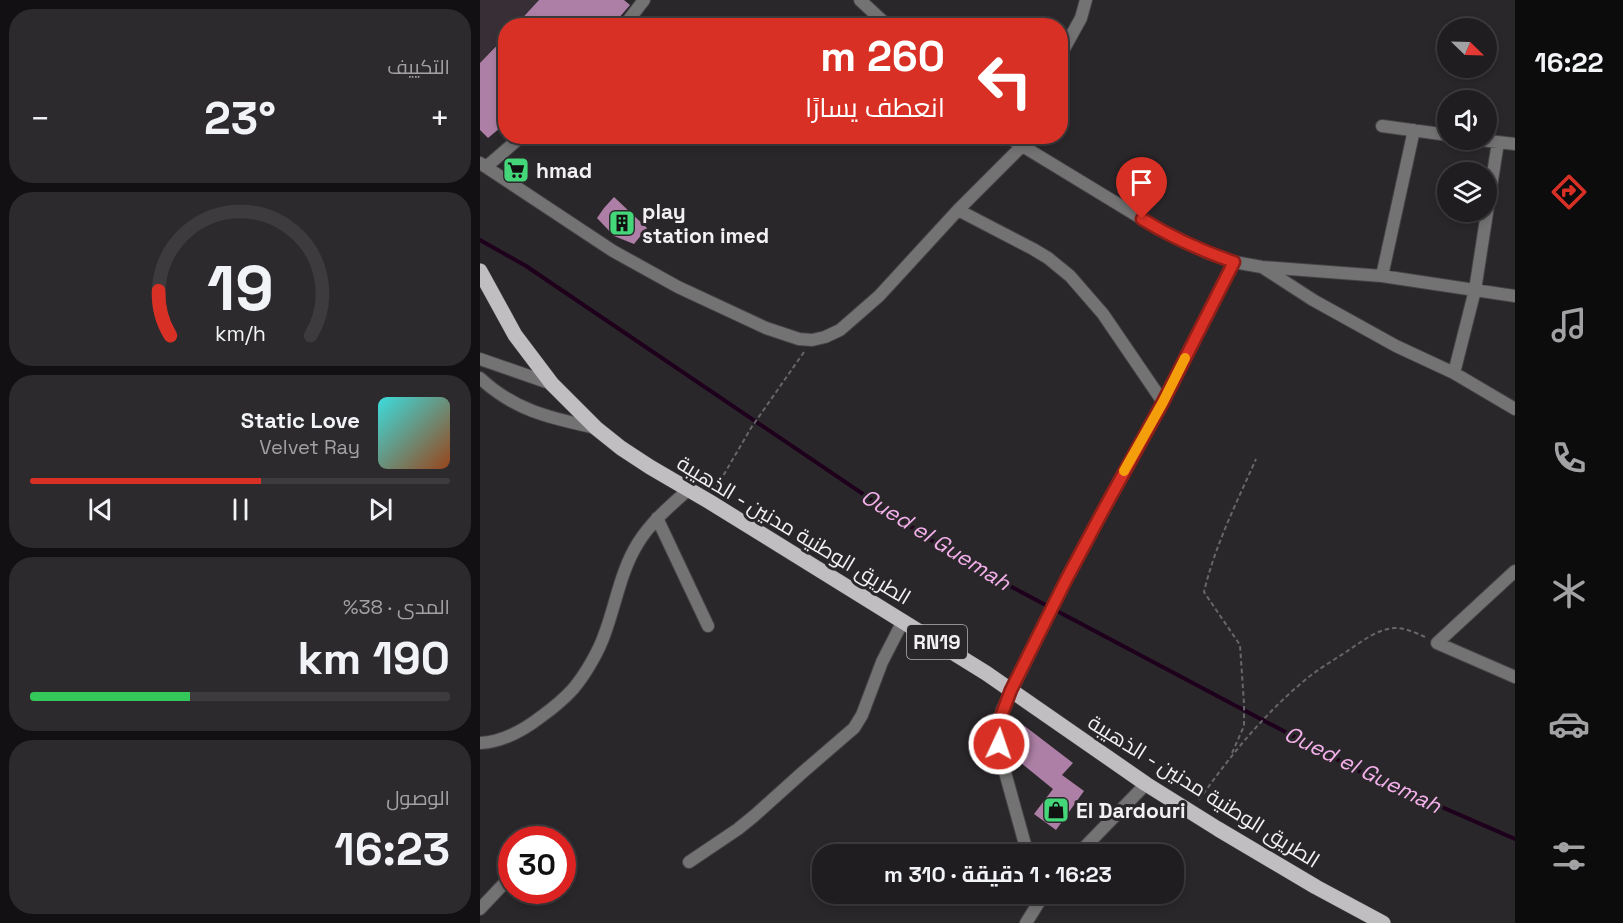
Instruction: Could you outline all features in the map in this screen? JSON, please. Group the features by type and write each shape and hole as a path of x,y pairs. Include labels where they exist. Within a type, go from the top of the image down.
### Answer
{"main road":[{"name":"الطريق الوطنية مدنين - الذهيبة","path":"480,271 515,335 552,384 596,428 621,448 1011,690 1190,812 1316,887 1383,923"}],"street":[{"path":"630,18 644,0"},
{"path":"860,0 879,18"},
{"path":"1068,42 1081,18 1086,0"},
{"path":"1382,126 1437,133"},
{"path":"1382,276 1414,130"},
{"path":"1454,373 1475,290 1498,142 1515,144"},
{"path":"511,144 483,165 613,251 678,287 766,328 799,339 812,340 840,330 879,296 958,210 1021,147"},
{"path":"1017,144 1159,229 1208,253 1234,262 1262,267 1382,276 1515,296"},
{"path":"958,210 1033,249 1070,276 1103,314 1163,402"},
{"path":"1025,844 1003,765 998,730 1000,719 1011,690 1088,538 1163,402 1234,262"},
{"path":"1262,267 1313,300 1396,346 1454,373 1515,409"},
{"path":"480,359 552,384"},
{"path":"480,378 501,396 533,412 596,428"},
{"path":"480,743 490,742 521,731 573,690 604,635 625,569 638,542 657,518 688,490"},
{"path":"657,518 708,626"},
{"path":"1515,571 1437,643 1515,677"},
{"path":"689,862 746,823 854,728 862,715 882,662 903,621"},
{"path":"1088,844 1146,784"},
{"path":"480,909 498,890"},
{"path":"1026,923 1036,904"}],"path":[{"path":"710,502 718,482 741,444 812,340"},
{"path":"1230,756 1244,726 1240,645 1204,592 1208,573 1222,536 1256,459"},
{"path":"1190,812 1230,756 1268,713 1306,679 1368,638 1385,630 1396,628 1411,631 1437,643"}],"shaded area":[{"path":"480,0 539,0 522,18 498,18 498,44 480,63"}],"building":[{"path":"539,0 624,0 630,5 619,18 522,18"},
{"path":"498,44 498,130 488,138 480,130 480,63"},
{"name":"play station imed","path":"614,197 647,228 634,244 614,236 597,218"},
{"path":"1022,724 1073,763 1062,775 1084,791 1056,830 1034,814 1053,789 1010,754 1009,748"}],"waterway":[{"name":"Oued el Guemah","path":"480,240 526,266 959,559 1359,771 1515,839"}],"slow traffic":[{"path":"1124,471 1185,358"}],"place":[{"name":"hmad","path":"516,170"},
{"name":"play station imed","path":"622,223"},
{"name":"El Dardouri","path":"1056,810"}],"route":[{"path":"999,744 1000,719 1011,690 1066,580 1163,402 1234,262 1208,253 1142,219"}]}
